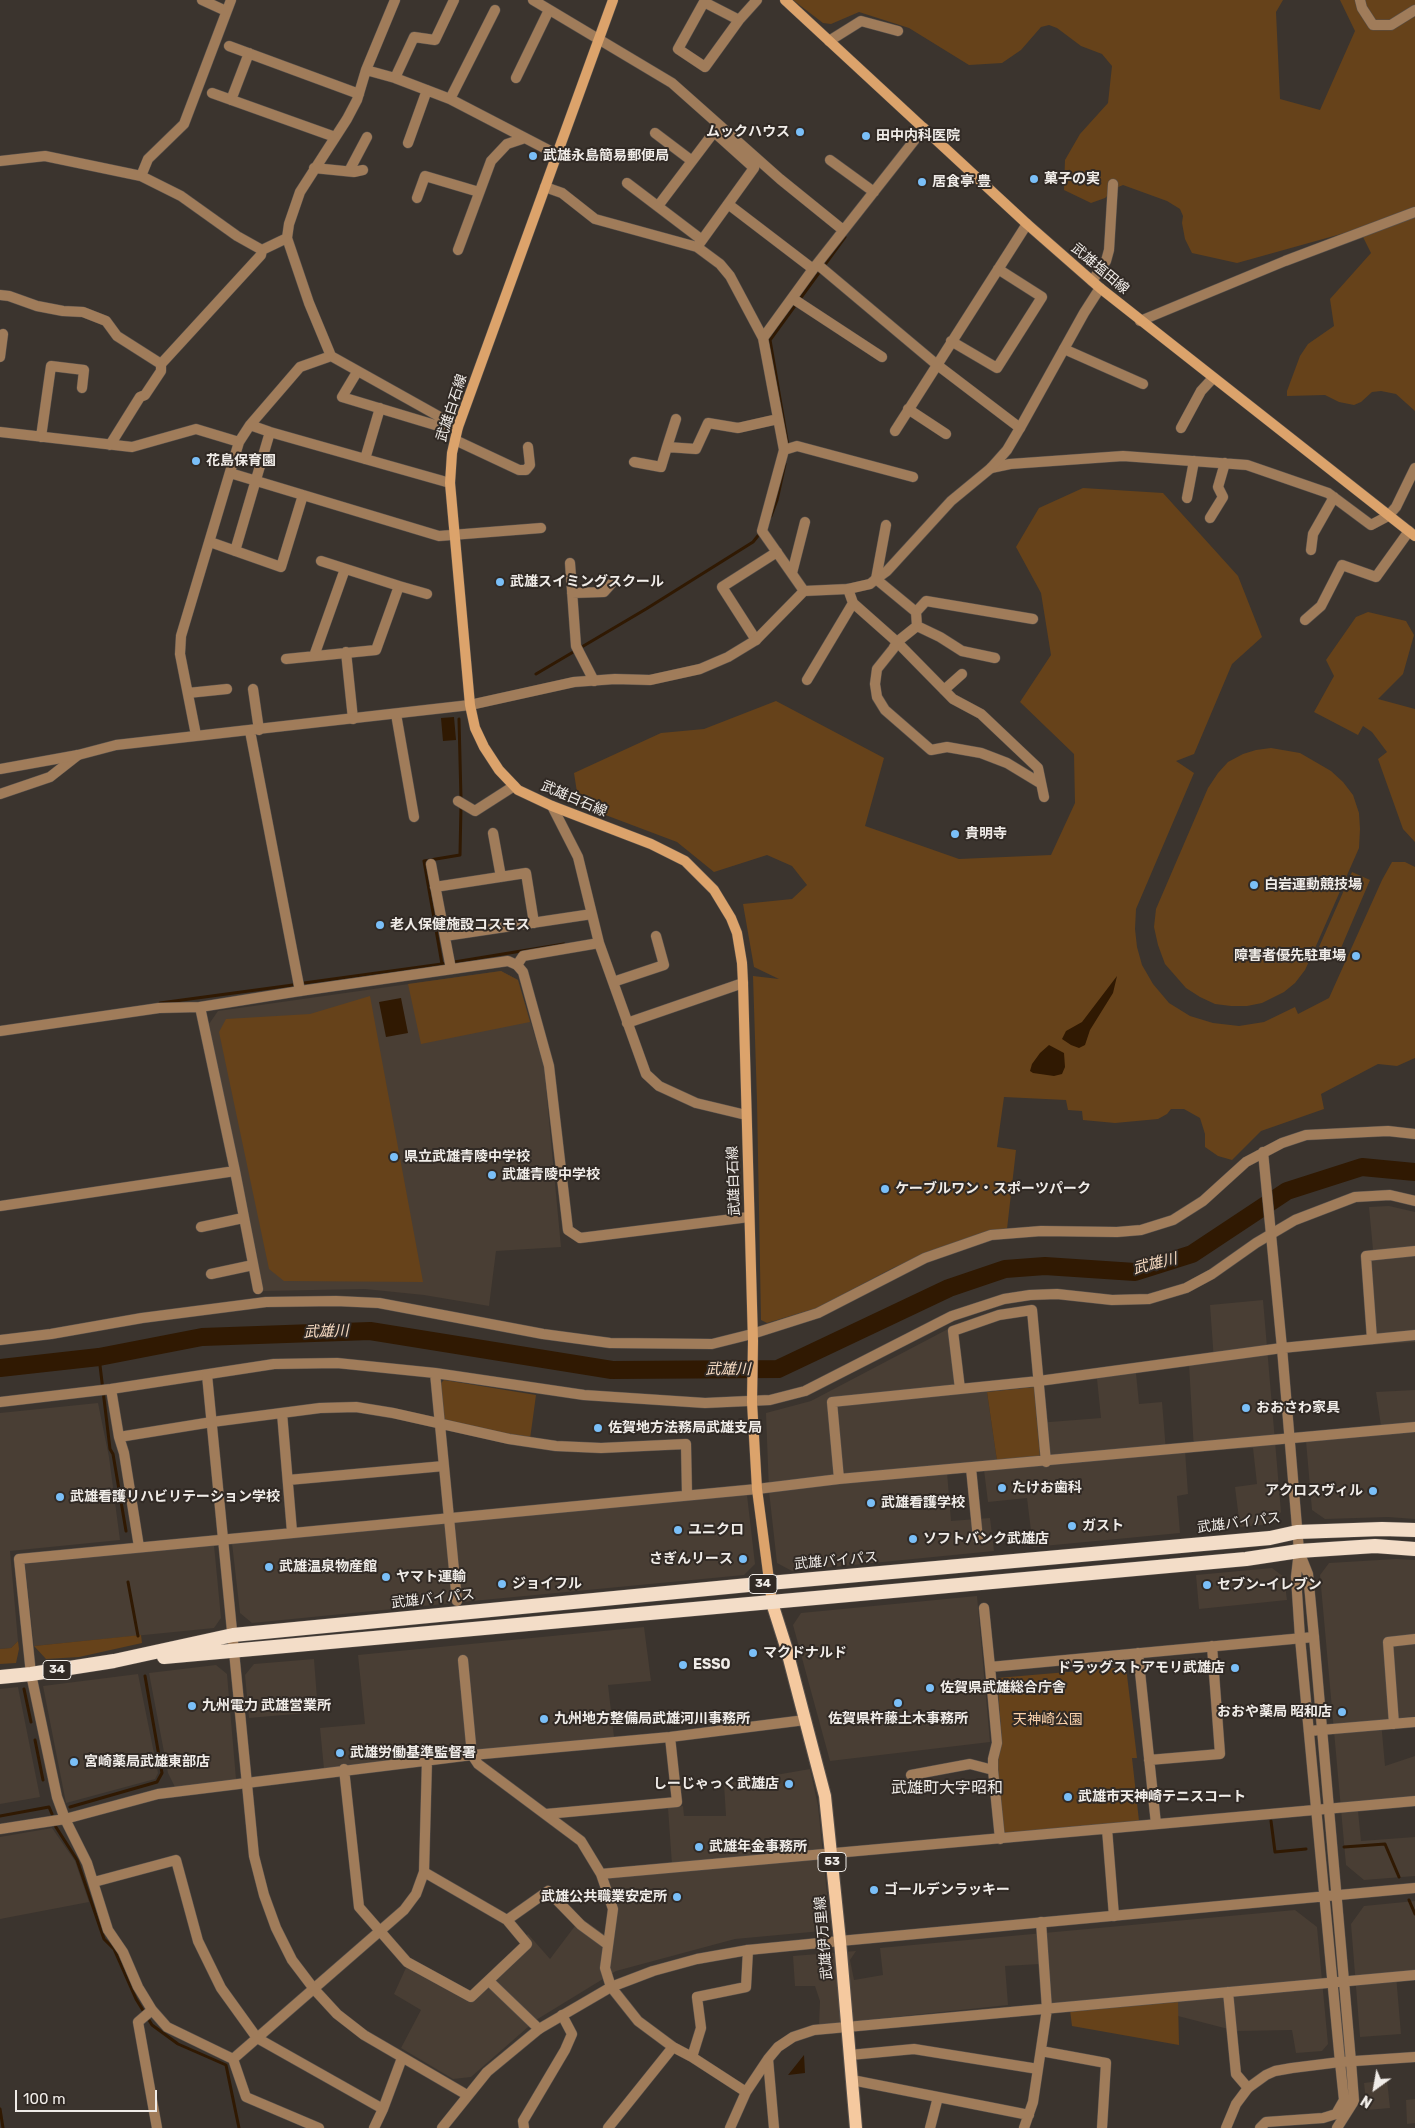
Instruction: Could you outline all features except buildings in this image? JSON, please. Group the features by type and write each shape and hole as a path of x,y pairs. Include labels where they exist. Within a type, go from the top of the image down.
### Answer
{"highway":[{"name":"武雄バイパス","path":"0,1677 114,1661 232,1635 769,1583 1260,1539 1297,1532 1382,1528 1415,1530"},
{"name":"武雄バイパス","path":"114,1661 234,1652 1237,1560 1299,1551 1375,1546 1415,1548"}],"main road":[{"name":"武雄白石線","path":"613,0 556,154 458,427 455,440 450,483 470,705 475,728 484,747 499,770 518,790 552,806 674,854 694,869 714,890 731,918 740,948 743,983 752,1402 757,1489 772,1603"},
{"name":"武雄塩田線","path":"786,0 1027,224 1100,288 1412,534"},
{"name":"武雄伊万里線","path":"772,1603 786,1647 825,1796 856,2128"}],"street":[{"path":"202,0 226,11"},
{"path":"142,176 148,159 184,124 231,0"},
{"path":"395,0 347,119 300,192 289,224 287,238 309,303 331,356 458,427"},
{"path":"395,78 414,37 435,40 454,0"},
{"path":"533,0 672,83 780,179 843,230"},
{"path":"739,20 704,2 678,49 705,67 739,20 757,0"},
{"path":"1360,0 1362,8 1373,25 1392,25 1415,10"},
{"path":"450,99 494,10"},
{"path":"516,78 549,10"},
{"path":"829,41 861,21 898,31"},
{"path":"228,46 358,94"},
{"path":"231,100 249,53"},
{"path":"366,70 395,78 450,99 556,154"},
{"path":"408,143 427,90"},
{"path":"212,93 334,137"},
{"path":"763,338 843,230 924,128"},
{"path":"658,206 714,132 754,168 700,244"},
{"path":"655,133 692,161"},
{"path":"349,171 367,137"},
{"path":"458,250 491,161 507,144 525,138"},
{"path":"0,161 45,156 142,176 181,196 237,236 262,250"},
{"path":"830,160 874,192"},
{"path":"314,168 349,171 363,170"},
{"path":"417,198 425,176 480,192"},
{"path":"627,183 658,206 720,264 730,276 763,338 784,450 762,532 804,591"},
{"path":"1092,281 1106,261 1109,250 1113,184"},
{"path":"545,187 562,193 594,220 700,244"},
{"path":"728,204 815,267 936,364 1020,428"},
{"path":"1140,321 1285,261 1415,212"},
{"path":"895,431 1027,224"},
{"path":"110,445 140,397 145,395 161,370 161,364 261,255 262,250 287,238"},
{"path":"951,341 997,368 1042,297 998,270"},
{"path":"0,769 78,755 116,745 196,735 254,731 470,705 574,682 650,680 700,669 728,657 756,640 804,591 848,589 870,584 887,571 952,500 991,468 1007,450 1100,288"},
{"path":"0,296 9,296 37,306 83,312 106,321 117,336 161,364"},
{"path":"793,298 882,357"},
{"path":"0,357 3,334"},
{"path":"1064,349 1143,384"},
{"path":"196,735 180,654 181,636 239,442 250,425 300,367 331,356"},
{"path":"41,437 51,366 84,370 82,388"},
{"path":"357,372 342,397 435,425 458,427"},
{"path":"1182,428 1201,391 1213,378"},
{"path":"365,459 380,408"},
{"path":"908,409 946,434"},
{"path":"634,462 662,467 676,419"},
{"path":"667,446 696,449 708,423 738,428 778,419"},
{"path":"250,425 450,483"},
{"path":"0,432 132,447 196,429 239,442"},
{"path":"235,551 270,432"},
{"path":"455,440 520,470 526,470 530,465 528,447"},
{"path":"784,450 797,446 914,477"},
{"path":"991,468 1010,464 1123,456 1247,465 1328,493 1371,525 1388,516 1396,507 1415,468"},
{"path":"1187,498 1194,461"},
{"path":"1210,518 1223,497 1218,487 1225,463"},
{"path":"230,473 439,536 540,528"},
{"path":"210,542 281,566 303,495"},
{"path":"1311,550 1313,534 1334,497"},
{"path":"792,573 805,522"},
{"path":"876,579 886,525"},
{"path":"1305,620 1320,606 1342,565 1376,577 1412,534"},
{"path":"756,640 722,587 776,552"},
{"path":"321,561 428,594"},
{"path":"570,563 577,649 594,681"},
{"path":"314,656 345,569"},
{"path":"876,579 916,612"},
{"path":"572,593 604,592 612,583"},
{"path":"286,659 376,650 400,586"},
{"path":"848,589 853,603 897,642 953,699 981,714 1038,768 1044,797"},
{"path":"917,626 916,612 926,601 1033,619"},
{"path":"807,680 853,603"},
{"path":"917,626 897,642 877,669 875,684 877,697 884,710 932,750 947,747 981,753 1007,763 1040,782"},
{"path":"917,626 940,636 962,651 995,658"},
{"path":"346,652 353,719"},
{"path":"944,690 962,674"},
{"path":"188,693 227,689"},
{"path":"253,689 254,731 300,992"},
{"path":"396,714 414,817"},
{"path":"0,794 50,777 78,755"},
{"path":"461,803 474,811 514,786"},
{"path":"552,806 578,857 600,943 646,1074 659,1086 696,1104 746,1114"},
{"path":"493,833 501,877"},
{"path":"431,864 450,964"},
{"path":"435,887 526,874 534,923"},
{"path":"444,936 592,914"},
{"path":"613,982 664,965 656,936"},
{"path":"517,965 523,956 600,943"},
{"path":"0,1031 159,1008 200,1006 300,992 450,964 508,961 517,965 523,972 549,1066 568,1230 580,1238 749,1217"},
{"path":"627,1023 743,983"},
{"path":"200,1006 258,1289"},
{"path":"0,1340 51,1334 142,1318 266,1302 336,1300 379,1303 543,1334 610,1343 712,1344 752,1338 818,1313 925,1258 991,1235 1041,1231 1123,1232 1141,1230 1173,1220 1203,1202 1231,1174 1263,1152 1306,1135 1388,1131 1415,1134"},
{"path":"1263,1152 1272,1230 1299,1551 1296,1577 1300,1638 1332,1982 1354,2101 1337,2128"},
{"path":"0,1206 235,1171"},
{"path":"0,1402 111,1389 274,1364 337,1363 435,1373 584,1395 705,1403 770,1400 805,1392 952,1316 1004,1299 1030,1295 1057,1294 1112,1300 1149,1299 1186,1288 1272,1230 1355,1197 1390,1195 1415,1200"},
{"path":"201,1227 243,1218"},
{"path":"1372,1339 1366,1256 1415,1251"},
{"path":"211,1274 253,1266"},
{"path":"960,1389 954,1332 999,1315 1032,1310 1046,1462"},
{"path":"839,1479 832,1402 1039,1381 1282,1348 1415,1335"},
{"path":"435,1373 457,1601"},
{"path":"207,1374 254,1856 264,1895 276,1928 292,1960 314,1989 337,2014 364,2035 467,2095"},
{"path":"111,1389 119,1437 124,1453 139,1547"},
{"path":"119,1437 212,1422 320,1408 356,1407 508,1439 556,1446 601,1448 686,1444 687,1495"},
{"path":"282,1413 292,1532"},
{"path":"319,2128 246,2097 233,2059 167,2027 152,2010 138,1987 123,1952 108,1930 88,1863 65,1819 57,1797 31,1674 19,1559 757,1489 839,1479 1046,1462 1415,1427"},
{"path":"288,1480 444,1466"},
{"path":"971,1468 978,1539"},
{"path":"1260,2128 1266,2122 1323,2118 1336,2114 1344,2100 1346,2062 1344,1982 1308,1574 1299,1551"},
{"path":"984,1608 997,1744 993,1758 993,1770 1000,1839"},
{"path":"990,1667 1314,1637"},
{"path":"1394,1724 1388,1642 1415,1639"},
{"path":"1150,1760 1220,1754 1212,1646"},
{"path":"1138,1653 1156,1824"},
{"path":"462,1660 472,1755 478,1764 581,1841 601,1874 613,1909 605,1968 611,1987 638,2021 673,2047 746,2092"},
{"path":"0,1830 65,1819 158,1794 344,1769 670,1737 805,1720"},
{"path":"1309,1731 1415,1722"},
{"path":"546,1814 677,1802 670,1737"},
{"path":"233,2059 404,1910 416,1894 424,1872 427,1760"},
{"path":"911,1775 970,1764 993,1770"},
{"path":"344,1769 359,1907 407,1962 471,1998 527,1944 507,1920 424,1872"},
{"path":"601,1874 1415,1801"},
{"path":"1107,1829 1114,1916"},
{"path":"94,1882 176,1860 198,1941 221,1988 257,2038 383,2109"},
{"path":"442,2128 487,2072 539,2030 611,1987 653,1971 697,1959 748,1950 1415,1888"},
{"path":"507,1920 548,1891 581,1925 607,1944"},
{"path":"1024,2128 1033,2102 1047,2009 1041,1922"},
{"path":"692,2057 701,2028 697,1997 746,1987 748,1950"},
{"path":"730,2128 746,2092 778,2047 793,2037 814,2030 1415,1975"},
{"path":"489,1981 539,2030"},
{"path":"1228,1992 1236,2074 1248,2088"},
{"path":"152,2010 138,2022 157,2128"},
{"path":"524,2128 523,2121 565,2050 572,2034 562,2015"},
{"path":"608,2128 673,2047"},
{"path":"850,2055 914,2049 1038,2069"},
{"path":"1041,2051 1106,2063 1102,2128"},
{"path":"1226,2128 1236,2104 1248,2088 1266,2075 1283,2069 1415,2057"},
{"path":"374,2128 402,2058"},
{"path":"768,2059 774,2128"},
{"path":"852,2080 1028,2115"},
{"path":"930,2128 938,2097"}],"shaded area":[{"path":"454,717 456,740 443,741 441,718"},
{"name":"県立武雄青陵中学校","path":"501,971 518,980 544,1067 561,1247 496,1251 489,1306 424,1295 365,1289 263,1291 209,1024 218,1011"},
{"path":"1117,976 1113,993 1090,1030 1085,1045 1079,1048 1062,1039 1066,1031 1082,1022"},
{"path":"401,998 408,1033 386,1037 379,1002"},
{"path":"1049,1045 1064,1053 1065,1067 1062,1074 1054,1076 1033,1073 1030,1071 1032,1064"},
{"path":"1389,1206 1415,1212 1415,1342 1369,1345 1363,1252 1373,1250 1369,1207"},
{"path":"1263,1300 1281,1512 1271,1524 1240,1527 1235,1487 1257,1484 1253,1448 1194,1451 1189,1364 1214,1361 1210,1305"},
{"path":"948,1329 957,1393 987,1392 997,1461 1040,1457 1037,1423 1101,1418 1096,1369 1135,1363 1139,1404 1162,1402 1166,1451 1185,1450 1188,1494 1177,1496 1180,1533 1033,1547 1027,1498 988,1502 983,1462 947,1472 951,1521 990,1518 994,1551 792,1571 777,1563 769,1491 766,1413 811,1401"},
{"path":"1415,1390 1415,1519 1388,1517 1325,1519 1312,1510 1306,1441 1382,1433 1376,1392"},
{"name":"武雄看護リハビリテーション学校","path":"98,1403 109,1457 120,1540 10,1551 18,1641 11,1648 0,1649 0,1413"},
{"path":"747,1495 755,1564 744,1575 462,1602 453,1521"},
{"path":"445,1522 453,1603 252,1623 240,1613 232,1543"},
{"path":"214,1545 221,1618 214,1628 34,1646 25,1564"},
{"path":"1396,1559 1415,1560 1415,1716 1381,1721 1385,1766 1415,1756 1415,1796 1357,1801 1361,1841 1415,1837 1415,1876 1364,1880 1346,1865 1320,1575 1329,1563"},
{"path":"1272,1568 1284,1577 1287,1600 1199,1609 1196,1575"},
{"path":"977,1596 990,1742 830,1761 793,1625 801,1613"},
{"path":"644,1627 651,1681 608,1685 614,1737 324,1769 320,1728 365,1724 358,1655"},
{"path":"314,1659 318,1712 249,1718 245,1675 254,1664"},
{"path":"216,1665 227,1674 236,1779 175,1787 168,1773 149,1673"},
{"path":"138,1674 158,1773 155,1779 66,1803 43,1686"},
{"path":"18,1687 40,1797 0,1804 0,1689"},
{"path":"810,1769 818,1806 830,1923 822,1931 735,1939 616,1971 536,2020 471,2077 453,2079 401,2048 421,2010 394,1994 410,1959 472,1994 528,1934 550,1959 581,1918 605,1935 610,1910 605,1870 672,1865 668,1808 683,1806 684,1816 726,1816 724,1784"},
{"path":"52,1828 75,1861 89,1902 0,1919 0,1837"},
{"path":"1415,1901 1415,1973 1396,1975 1401,2034 1360,2037 1351,1924 1364,1906"},
{"path":"1295,1910 1317,1927 1328,2044 1322,2051 1296,2053 1292,2030 1236,2031 1178,2016 1178,2002 1043,2012 1040,1964 1005,1966 1008,2005 819,2025 820,2001 815,1986 795,1986 793,1956 856,1951 850,1960 854,1980 883,1975 880,1948"},
{"path":"804,2055 805,2073 788,2075"},
{"path":"1387,2080 1390,2108 1367,2110 1364,2083"},
{"path":"1415,2099 1415,2123 1407,2124 1406,2100"}],"green space":[{"path":"793,0 1283,0 1276,12 1280,99 1320,110 1355,31 1340,0 1415,0 1415,411 1396,394 1381,391 1372,392 1361,402 1354,405 1339,402 1325,395 1287,396 1287,391 1300,356 1308,344 1334,326 1330,299 1371,253 1359,229 1237,263 1192,253 1185,239 1182,223 1183,216 1180,209 1167,201 1123,185 1116,188 1105,198 1091,203 1064,190 1065,160 1080,134 1108,103 1112,66 1102,54 1081,46 1057,28 1049,25 1041,27 1021,50 1002,63 969,65 909,28 859,12 831,24 823,23"},
{"path":"1083,488 1163,493 1238,576 1262,637 1232,664 1194,754 1176,761 1194,773 1136,909 1135,929 1137,947 1142,965 1153,984 1169,1003 1190,1016 1213,1023 1239,1026 1264,1022 1295,1007 1298,1014 1329,998 1382,880 1392,862 1405,862 1415,867 1415,1058 1397,1066 1378,1064 1321,1094 1324,1109 1261,1131 1232,1160 1218,1156 1205,1147 1205,1134 1200,1118 1184,1109 1171,1109 1167,1114 1158,1119 1115,1123 1083,1120 1082,1111 1068,1110 1066,1100 1004,1097 997,1147 1016,1150 1007,1229 979,1234 916,1258 817,1308 767,1323 761,1320 753,976 779,979 754,967 743,904 792,899 807,885 792,866 767,855 714,872 677,842 579,805 574,773 661,733 704,729 776,701 884,758 865,826 959,859 1051,855 1075,803 1074,754 1020,702 1051,655 1041,593 1016,547 1039,508"},
{"path":"1368,612 1406,621 1414,635 1403,674 1378,699 1415,709 1415,842 1403,829 1378,759 1387,752 1372,732 1363,726 1358,735 1314,712 1334,676 1326,660 1356,617"},
{"name":"白岩運動競技場","path":"1271,748 1300,753 1331,771 1343,782 1353,795 1359,813 1359,848 1305,970 1295,983 1284,992 1262,1003 1247,1006 1215,1004 1186,988 1165,964 1154,927 1156,909 1208,788 1218,773 1228,762 1243,754"},
{"name":"白岩運動競技場","path":"1352,872 1370,880 1338,955 1319,947"},
{"path":"501,971 518,980 530,1022 421,1044 408,984"},
{"path":"370,996 423,1282 284,1281 269,1269 219,1032 226,1019 310,1014"},
{"path":"444,1380 536,1395 530,1439 443,1419 440,1384"},
{"path":"1034,1387 1040,1457 997,1461 987,1392"},
{"path":"141,1635 142,1643 79,1657 46,1659 34,1646"},
{"path":"18,1641 19,1649 16,1663 0,1664 0,1649 11,1648"},
{"name":"天神崎公園","path":"1126,1667 1137,1758 1132,1758 1139,1821 1003,1835 996,1762 1002,1741 997,1678"},
{"path":"1178,2001 1179,2045 1072,2026 1070,2010"}],"waterway":[{"path":"788,446 770,340 845,237 842,235"},
{"path":"771,516 777,500 785,464"},
{"path":"536,674 646,609 753,542 761,532"},
{"path":"459,719 461,799"},
{"path":"442,964 424,861 460,855 461,805"},
{"path":"304,983 442,964 564,944"},
{"path":"160,1003 293,985"},
{"name":"武雄川","path":"0,1368 99,1357 202,1337 370,1331 612,1370 778,1369 949,1288 1005,1269 1045,1266 1135,1272 1192,1254 1287,1191 1362,1167 1415,1172"},
{"path":"99,1357 110,1449 113,1454 126,1531"},
{"path":"128,1582 138,1636"},
{"path":"70,1807 157,1782 162,1773 145,1676"},
{"path":"24,1689 31,1722"},
{"path":"35,1740 43,1780"},
{"path":"0,1816 49,1807 52,1814"},
{"path":"1271,1821 1275,1852 1306,1849"},
{"path":"54,1824 77,1860 104,1939 114,1949 136,1999 152,2025 178,2044 226,2065 239,2128"},
{"path":"1344,1847 1385,1844 1399,1877"},
{"path":"1409,1900 1415,1914"},
{"path":"0,2109 3,2128"}],"place":[{"name":"ムックハウス","path":"800,132"},
{"name":"田中内科医院","path":"866,136"},
{"name":"武雄永島簡易郵便局","path":"533,156"},
{"name":"菓子の実","path":"1034,179"},
{"name":"居食亭 豊","path":"922,182"},
{"name":"花島保育園","path":"196,461"},
{"name":"武雄スイミングスクール","path":"500,582"},
{"name":"貴明寺","path":"955,834"},
{"name":"白岩運動競技場","path":"1254,885"},
{"name":"老人保健施設コスモス","path":"380,925"},
{"name":"障害者優先駐車場","path":"1356,956"},
{"name":"県立武雄青陵中学校","path":"394,1157"},
{"name":"武雄青陵中学校","path":"492,1175"},
{"name":"ケーブルワン・スポーツパーク","path":"885,1189"},
{"name":"おおさわ家具","path":"1246,1408"},
{"name":"佐賀地方法務局武雄支局","path":"598,1428"},
{"name":"たけお歯科","path":"1002,1488"},
{"name":"アクロスヴィル","path":"1373,1491"},
{"name":"武雄看護リハビリテーション学校","path":"60,1497"},
{"name":"武雄看護学校","path":"871,1503"},
{"name":"ガスト","path":"1072,1526"},
{"name":"ユニクロ","path":"678,1530"},
{"name":"ソフトバンク武雄店","path":"913,1539"},
{"name":"さぎんリース","path":"743,1559"},
{"name":"武雄温泉物産館","path":"269,1567"},
{"name":"ヤマト運輸","path":"386,1577"},
{"name":"ジョイフル","path":"502,1584"},
{"name":"セブン-イレブン","path":"1207,1585"},
{"name":"マクドナルド","path":"753,1653"},
{"name":"ESSO","path":"683,1665"},
{"name":"ドラッグストアモリ武雄店","path":"1235,1668"},
{"name":"佐賀県武雄総合庁舎","path":"930,1688"},
{"name":"佐賀県杵藤土木事務所","path":"898,1703"},
{"name":"九州電力 武雄営業所","path":"192,1706"},
{"name":"おおや薬局 昭和店","path":"1342,1712"},
{"name":"九州地方整備局武雄河川事務所","path":"544,1719"},
{"name":"武雄労働基準監督署","path":"340,1753"},
{"name":"宮崎薬局武雄東部店","path":"74,1762"},
{"name":"しーじゃっく武雄店","path":"789,1784"},
{"name":"武雄市天神崎テニスコート","path":"1068,1797"},
{"name":"武雄年金事務所","path":"699,1847"},
{"name":"ゴールデンラッキー","path":"874,1890"},
{"name":"武雄公共職業安定所","path":"677,1897"}],"district":[{"name":"武雄町大字昭和","path":"947,1788"}]}
